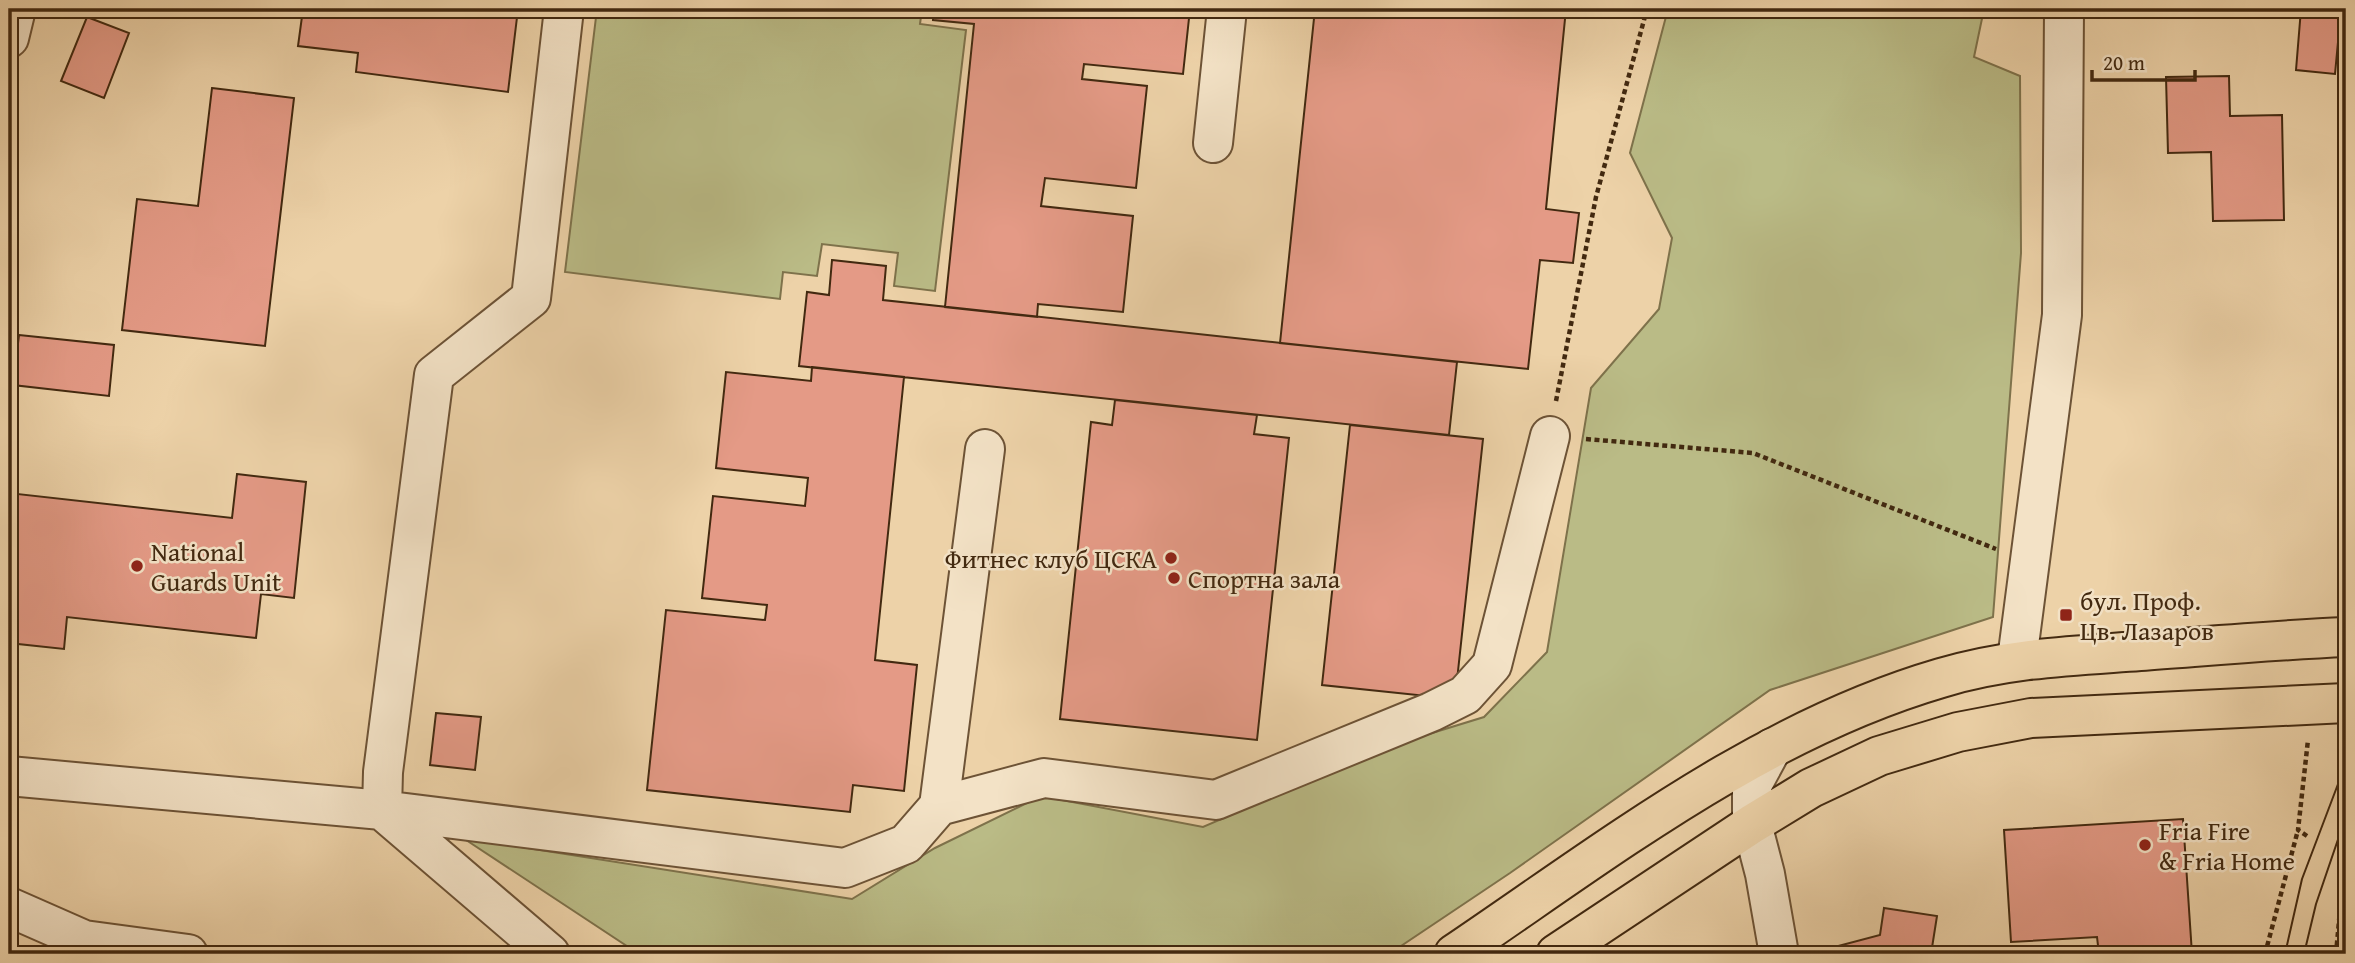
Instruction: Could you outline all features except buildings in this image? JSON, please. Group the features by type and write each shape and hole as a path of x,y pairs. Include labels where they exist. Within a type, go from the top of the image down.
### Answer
{"main road":[{"path":"1454,954 1684,799 1772,748 1859,705 1942,677 2017,660 2346,637"},
{"path":"1564,951 1752,824 1811,788 1879,756 1958,732 2031,718 2346,703"}],"lane":[{"path":"9,38 16,9"},
{"path":"382,810 383,772 434,375 531,298 564,9"},
{"path":"1213,143 1227,9"},
{"path":"2017,660 2062,315 2064,9"},
{"path":"939,806 1044,778 1216,800 1432,712 1465,695 1492,665 1550,436"},
{"path":"9,776 382,810 845,868 906,844 939,806 985,449"},
{"path":"1772,748 1752,785 1752,824 1766,874 1779,954"},
{"path":"382,810 550,954"},
{"path":"9,907 84,940 188,954"}],"path":[{"path":"1647,9 1596,197 1550,436 1753,453 2030,563"},
{"path":"2265,954 2298,830 2310,728"},
{"path":"2298,830 2307,836"},
{"path":"2336,954 2340,910 2346,886"}],"green space":[{"path":"597,9 922,9 920,24 966,30 935,291 894,286 898,253 822,244 817,276 783,272 780,299 565,272"},
{"path":"1668,9 1984,9 1974,57 2020,76 2021,253 1993,617 1770,690 1510,873 1389,954 639,954 463,838 852,899 935,848 1041,796 1203,827 1393,745 1484,717 1547,652 1591,388 1659,309 1672,238 1630,153"}],"tram line":[{"path":"2285,954 2302,879 2346,763"},
{"path":"2304,954 2316,904 2346,816"}],"place":[{"name":"Фитнес клуб ЦСКА","path":"1171,558"},
{"name":"National Guards Unit","path":"137,566"},
{"name":"Спортна зала","path":"1174,578"},
{"name":"бул. Проф. Цв. Лазаров","path":"2066,615"},
{"name":"Fria Fire & Fria Home","path":"2145,845"}]}
